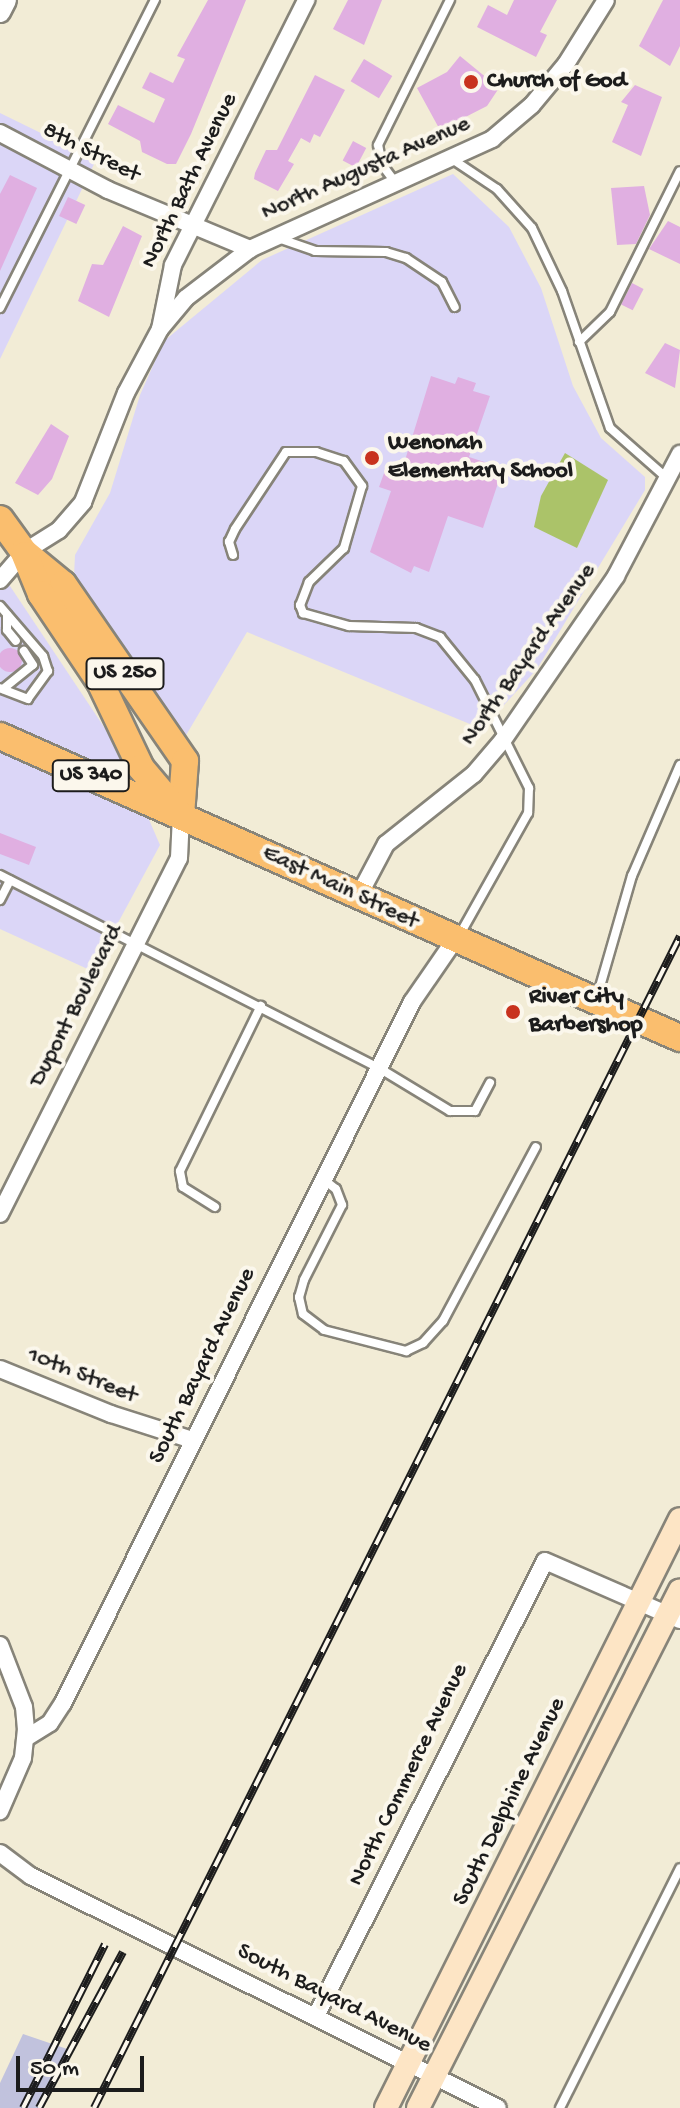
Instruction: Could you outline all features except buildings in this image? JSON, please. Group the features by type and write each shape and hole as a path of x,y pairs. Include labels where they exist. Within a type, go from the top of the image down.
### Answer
{"main road":[{"name":"US 250","path":"0,519 24,552 41,594 100,682 141,768 181,816"},
{"name":"US 250","path":"24,552 63,584 185,761 181,816"},
{"name":"East Main Street","path":"0,736 454,941 680,1038"},
{"name":"South Delphine Avenue","path":"386,2108 680,1519"},
{"path":"418,2108 674,1618 680,1590"}],"street":[{"path":"0,12 6,0"},
{"name":"North Bath Avenue","path":"0,580 24,552 59,530 83,502 126,393 160,329 166,286 190,227 306,0"},
{"name":"North Augusta Avenue","path":"160,329 186,298 250,249 492,139 532,105 566,64 606,0"},
{"name":"8th Street","path":"0,133 190,227 250,249"},
{"name":"North Bayard Avenue","path":"358,897 386,844 474,774 503,740 616,576 680,454"},
{"name":"Dupont Boulevard","path":"0,1214 179,858 181,816"},
{"name":"South Bayard Avenue","path":"26,1738 50,1723 63,1703 379,1068 432,967 454,941"},
{"name":"10th Street","path":"0,1369 111,1414 192,1440"},
{"name":"North Commerce Avenue","path":"316,2016 541,1566 550,1559 639,1601"},
{"path":"639,1601 674,1618"},
{"path":"0,1645 24,1707 26,1738 0,1811"},
{"name":"South Bayard Avenue","path":"0,1853 31,1876 498,2108"}],"lane":[{"path":"0,308 67,168 155,0"},
{"path":"395,182 382,165 378,145 450,0"},
{"path":"452,159 497,189 532,228 562,291 610,428 667,478"},
{"path":"579,342 610,312 680,171"},
{"path":"273,236 315,251 386,252 406,258 442,282 455,307"},
{"path":"233,555 229,542 235,529 286,452 316,452 344,461 362,486 344,548 309,582 300,605 303,613 349,626 416,628 440,637 475,680 529,788 528,813 472,921 454,941"},
{"path":"0,606 43,656 48,671 28,699 2,688"},
{"path":"7,615 7,630 16,641"},
{"path":"2,688 33,665 24,651"},
{"path":"595,1002 632,876 680,765"},
{"path":"0,875 261,1006 464,1115 479,1107 490,1083"},
{"path":"0,900 10,880"},
{"path":"215,1207 183,1187 180,1171 261,1006"},
{"path":"323,1179 336,1189 342,1205 304,1280 299,1297 303,1314 324,1330 406,1351 423,1343 443,1321 536,1147"},
{"path":"560,2108 680,1868"}],"shaded area":[{"path":"0,113 96,160 0,359"},
{"name":"Wenonah Elementary School","path":"453,174 509,227 541,288 573,386 601,438 645,477 645,490 537,669 482,729 247,632 185,737 74,576 75,555 110,493 140,395 164,341 262,260"},
{"path":"0,571 118,748 160,845 92,971 0,929"},
{"path":"23,2034 70,2050 42,2108 0,2108 0,2083"}],"green space":[{"path":"565,453 608,480 577,548 534,527 541,496"}],"railway":[{"path":"94,2108 680,936"},
{"path":"23,2108 105,1944"},
{"path":"39,2108 123,1952"}],"place":[{"name":"Church of God","path":"471,82"},
{"name":"Wenonah Elementary School","path":"372,458"},
{"name":"River City Barbershop","path":"513,1012"}]}
